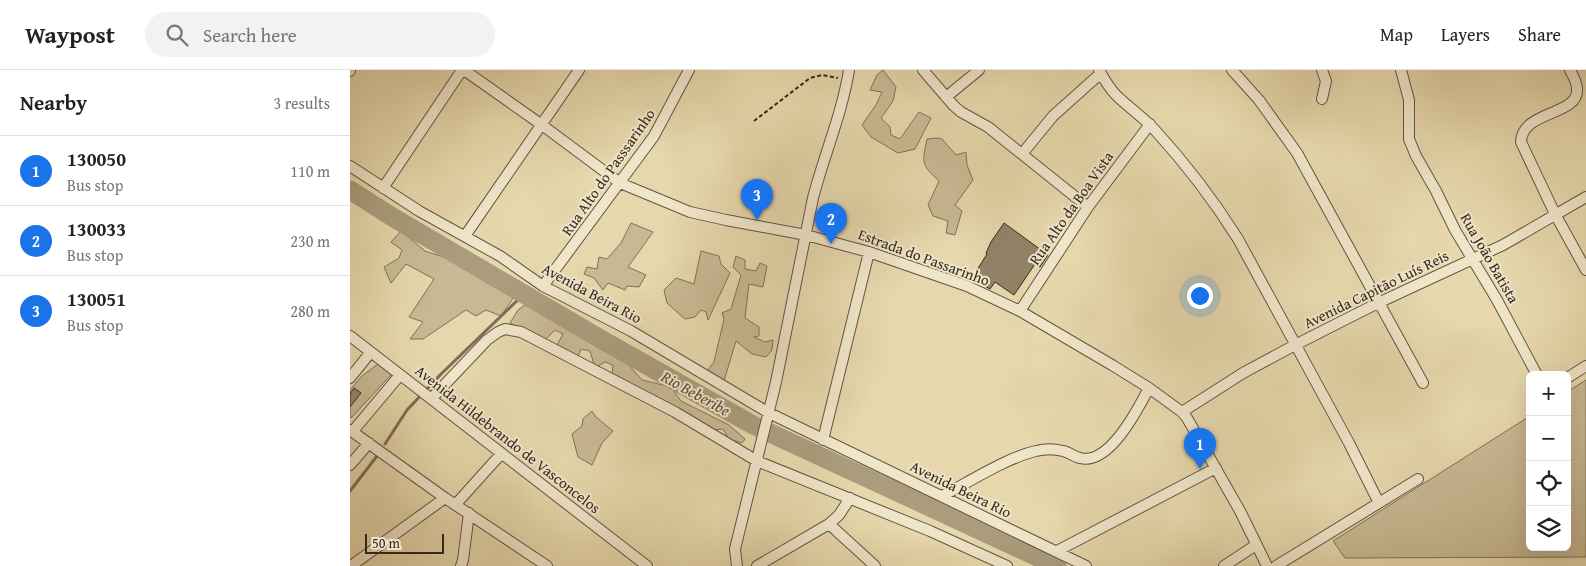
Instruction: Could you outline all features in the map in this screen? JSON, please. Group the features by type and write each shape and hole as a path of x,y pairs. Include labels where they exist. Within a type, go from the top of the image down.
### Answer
{"street":[{"name":"Estrada do Passarinho","path":"463,70 542,125 620,184 690,212 806,235 870,252 967,286 1020,311 1149,388 1182,412 1187,418 1240,511 1267,566"},
{"path":"383,188 463,70"},
{"path":"465,236 579,70"},
{"name":"Rua Alto do Passsarinho","path":"544,286 654,136 689,70"},
{"path":"923,70 961,112 988,127 1088,206"},
{"path":"946,96 979,70"},
{"path":"1232,70 1259,100 1297,153 1423,383"},
{"path":"1322,70 1326,81 1322,99"},
{"name":"Rua João Batista","path":"1402,70 1410,100 1409,138 1416,156 1535,371"},
{"path":"1570,70 1577,90 1574,100 1568,105 1533,122 1524,130 1521,142 1555,214 1586,270"},
{"path":"1022,154 1053,116 1100,72 1117,96 1150,124 1185,164 1228,222 1349,442 1379,502"},
{"path":"737,566 736,549 768,417 819,176 848,75"},
{"name":"Rua Alto da Boa Vista","path":"1020,311 1088,206 1150,124"},
{"name":"Avenida Beira Rio","path":"350,166 431,219 500,256 544,286 631,331 768,417 823,440 1086,566"},
{"name":"Avenida Capitão Luís Reis","path":"1182,412 1243,373 1294,345 1378,303 1503,245 1586,197"},
{"path":"823,440 870,252"},
{"path":"427,395 498,332 505,329 521,332 758,456 1007,566"},
{"name":"Avenida Hildebrando de Vasconcelos","path":"350,336 647,566"},
{"path":"350,378 370,353"},
{"path":"1571,375 1586,366"},
{"path":"400,375 351,431 445,498 547,566"},
{"path":"942,496 1027,453 1038,450 1062,450 1080,458 1094,458 1106,450 1122,433 1149,388"},
{"path":"350,465 369,443"},
{"path":"456,504 501,454"},
{"path":"1057,551 1216,468"},
{"path":"1276,566 1418,479"},
{"path":"350,566 445,498"},
{"path":"758,566 829,524 839,515 850,498"},
{"path":"465,564 469,513"},
{"path":"829,524 875,566"},
{"path":"1224,566 1256,545"}],"path":[{"path":"754,121 810,78 822,75 848,75"}],"shaded area":[{"path":"883,70 896,87 893,101 881,118 890,127 891,135 900,139 919,112 931,118 915,149 898,153 871,137 862,125 876,105 882,92 870,90 877,75"},
{"path":"927,139 942,139 956,155 966,152 967,165 973,180 955,205 962,211 955,235 946,233 948,221 933,216 928,205 939,181 926,167 924,154"},
{"path":"631,223 653,232 628,267 646,275 639,287 627,286 625,290 608,283 603,290 594,278 584,274 587,267 597,269 599,257 607,259 621,243"},
{"path":"401,231 425,251 461,263 516,294 501,316 486,310 476,316 466,310 423,339 410,339 423,322 409,317 434,279 406,264 391,283 384,267 399,258 402,250 391,242"},
{"path":"701,251 719,256 721,264 730,273 708,320 706,312 701,310 695,317 685,319 667,303 664,290 676,278 694,284"},
{"path":"736,256 745,260 745,269 756,271 760,263 767,266 763,287 749,284 745,318 759,327 759,336 754,337 765,342 773,340 772,350 766,357 752,354 736,341 724,381 710,374 708,370 714,362 724,319 722,313 731,309 741,275 733,267"},
{"path":"529,302 573,331 626,362 642,380 671,387 681,401 729,425 745,439 742,443 729,439 723,429 712,430 612,376 613,365 605,362 595,368 590,351 581,349 576,361 557,345 563,334 555,330 544,341 510,323 518,310"},
{"path":"378,364 381,364 391,372 391,375 350,418 350,390 362,376"},
{"path":"1586,380 1586,557 1345,558 1333,541 1526,419 1526,551 1571,551 1571,389"},
{"path":"592,411 596,417 613,431 602,443 592,465 578,457 572,434 582,426 583,419"}],"building":[{"path":"1004,223 1048,255 1040,267 1035,264 1014,295 995,282 990,289 973,279 979,271 977,270 987,254 991,242"},
{"path":"354,388 361,393 350,407 350,394"}],"waterway":[{"name":"Rio Beberibe","path":"350,190 394,218 604,341 753,425 1057,566"},
{"path":"385,444 407,410 441,374 524,294"},
{"path":"350,491 377,456"}],"place":[{"name":"130051","path":"757,220"},
{"name":"130033","path":"831,244"},
{"name":"130050","path":"1200,469"}]}
